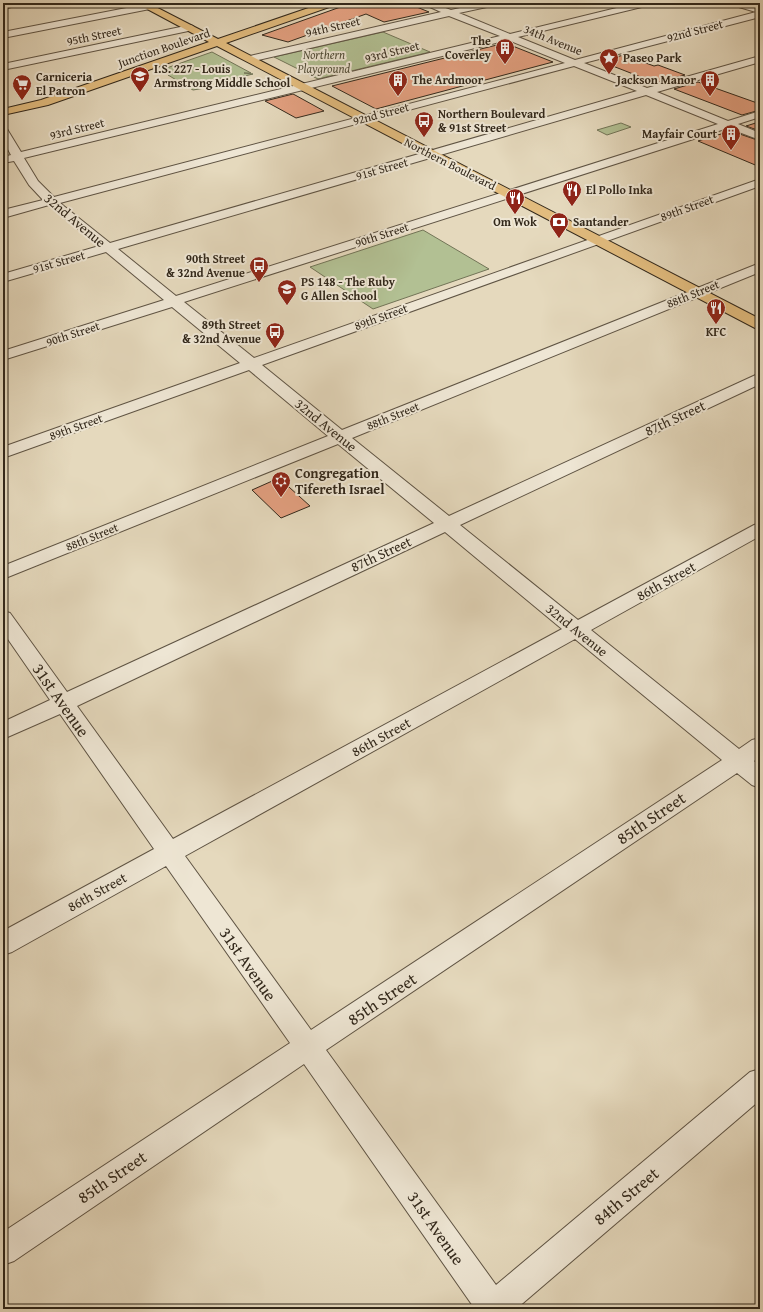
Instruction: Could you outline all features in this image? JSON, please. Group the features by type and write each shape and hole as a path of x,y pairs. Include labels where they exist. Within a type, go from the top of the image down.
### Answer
{"main road":[{"name":"Junction Boulevard","path":"3,112 44,103 332,3"},
{"name":"Northern Boulevard","path":"144,5 760,324"}],"street":[{"path":"3,6 17,3"},
{"path":"3,34 144,5 165,3"},
{"name":"34th Avenue","path":"425,3 452,12 733,123 760,131"},
{"name":"34th Avenue","path":"433,3 452,12"},
{"name":"94th Street","path":"250,59 492,3"},
{"name":"93rd Street","path":"3,158 18,156 646,3"},
{"path":"735,3 760,12"},
{"name":"92nd Street","path":"3,214 578,62 760,12"},
{"name":"95th Street","path":"3,67 190,28"},
{"name":"91st Street","path":"3,278 760,59"},
{"name":"90th Street","path":"3,356 760,114"},
{"name":"34th Avenue","path":"733,123 760,137"},
{"name":"32nd Avenue","path":"3,132 33,183 51,201 760,779"},
{"name":"89th Street","path":"3,453 760,182"},
{"name":"88th Street","path":"3,574 760,267"},
{"name":"87th Street","path":"3,730 760,378"},
{"name":"86th Street","path":"3,944 760,529"},
{"name":"31st Avenue","path":"3,618 493,1309"},
{"name":"85th Street","path":"3,1250 760,746"},
{"name":"84th Street","path":"493,1309 760,1082"}],"green space":[{"name":"Northern Playground","path":"383,32 430,52 318,79 274,57"},
{"path":"212,52 251,73 244,73 253,74 228,80 223,78 204,82 205,88 193,90 168,75 171,74 161,70"},
{"path":"621,123 631,127 607,135 597,130"},
{"path":"423,230 489,269 373,309 310,267"}],"building":[{"path":"340,3 407,3 429,12 384,22 366,14 288,42 262,35 346,5"},
{"path":"505,43 553,62 376,109 332,86"},
{"path":"624,55 685,75 656,83 600,61"},
{"name":"Jackson Manor","path":"698,82 760,104 760,110 742,115 674,89"},
{"path":"293,94 324,111 296,118 265,101"},
{"path":"760,119 760,131 746,126 759,122 755,120"},
{"name":"Mayfair Court","path":"731,131 760,141 760,167 698,141"},
{"name":"Congregation Tifereth Israel","path":"279,478 310,506 281,518 252,490"}],"place":[{"name":"The Coverley","path":"505,65"},
{"name":"Paseo Park","path":"609,75"},
{"name":"I.S. 227 - Louis Armstrong Middle School","path":"140,93"},
{"name":"The Ardmoor","path":"398,97"},
{"name":"Jackson Manor","path":"710,97"},
{"name":"Carniceria El Patron","path":"22,101"},
{"name":"Northern Boulevard & 91st Street","path":"424,138"},
{"name":"Mayfair Court","path":"731,151"},
{"name":"El Pollo Inka","path":"572,207"},
{"name":"Om Wok","path":"515,215"},
{"name":"Santander","path":"559,239"},
{"name":"90th Street & 32nd Avenue","path":"259,283"},
{"name":"PS 148 - The Ruby G Allen School","path":"287,306"},
{"name":"KFC","path":"716,325"},
{"name":"89th Street & 32nd Avenue","path":"275,349"},
{"name":"Congregation Tifereth Israel","path":"281,498"}]}
